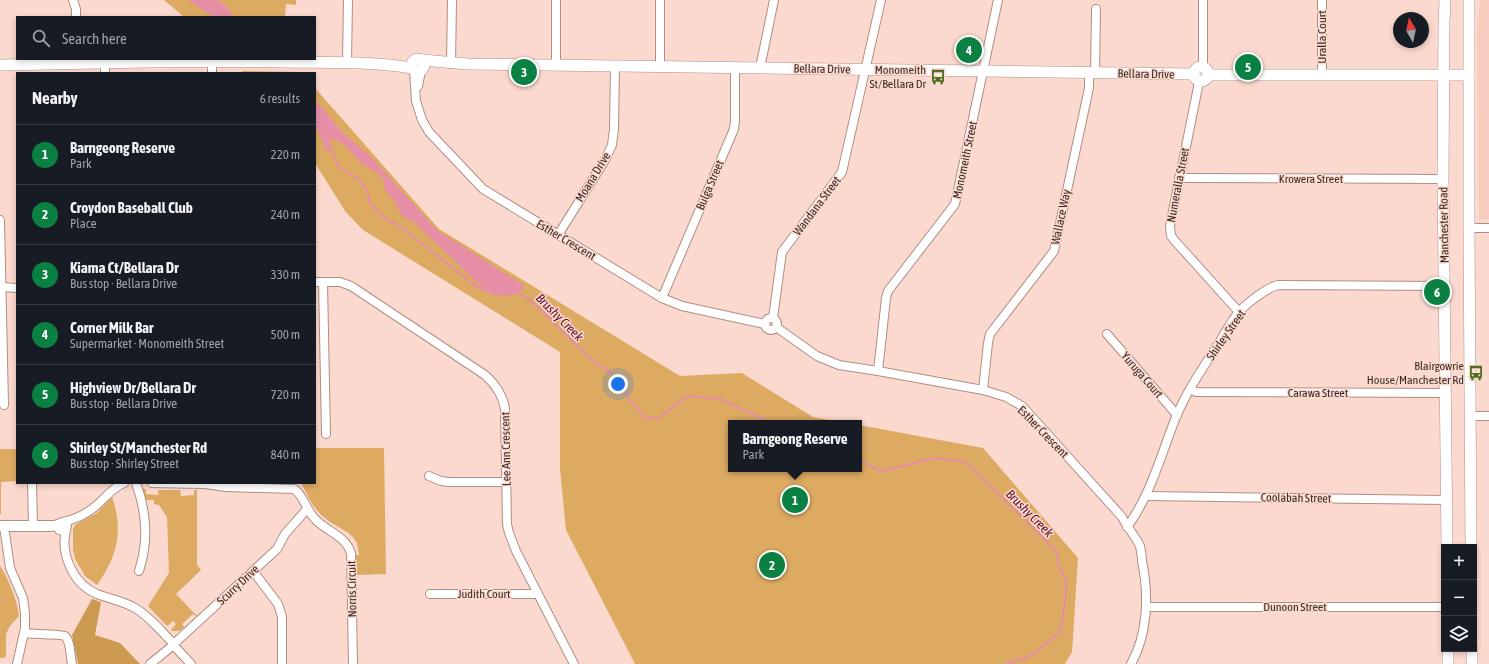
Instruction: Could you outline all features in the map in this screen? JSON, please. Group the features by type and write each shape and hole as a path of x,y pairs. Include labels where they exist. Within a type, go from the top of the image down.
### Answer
{"main road":[{"name":"Manchester Road","path":"1445,0 1443,179 1447,544"},
{"name":"Manchester Road","path":"1469,0 1471,544"},
{"name":"Bellara Drive","path":"0,65 75,61 105,68 212,61 347,62 418,67 451,64 556,65 1092,73 1196,78"},
{"path":"1196,78 1196,68 1206,71 1322,74 1469,75"},
{"path":"1448,652 1448,664"},
{"path":"1472,652 1472,664"}],"street":[{"path":"73,0 76,9 76,16"},
{"path":"347,62 348,0"},
{"path":"451,64 452,0"},
{"path":"556,0 556,65"},
{"path":"660,0 660,67"},
{"path":"760,68 774,0"},
{"name":"Wandana Street","path":"773,318 782,252 842,172 881,0"},
{"name":"Monomeith Street","path":"878,371 888,291 955,204 998,0"},
{"path":"1203,0 1206,71"},
{"name":"Uralla Court","path":"1322,0 1322,74"},
{"name":"Wallace Way","path":"983,390 990,334 1054,251 1092,73 1096,9"},
{"path":"212,61 212,72"},
{"name":"Moana Drive","path":"558,235 605,160 612,145 614,129 615,66"},
{"name":"Esther Crescent","path":"418,67 416,92 419,113 425,126 483,189 662,298 682,306 765,324"},
{"name":"Bulga Street","path":"662,298 734,129 735,68"},
{"name":"Numeralla Street","path":"1196,78 1180,178 1170,226 1171,236 1239,312"},
{"name":"Krowera Street","path":"1180,178 1443,179"},
{"path":"0,220 4,405"},
{"path":"1469,228 1489,228"},
{"path":"319,282 326,434"},
{"name":"Lee Ann Crescent","path":"319,282 340,282 351,286 486,375 502,395 505,410 507,524 509,533 516,551 574,664"},
{"name":"Shirley Street","path":"1127,527 1137,514 1146,496 1177,415 1190,389 1239,312 1266,290 1278,286 1445,286"},
{"path":"1,290 16,289"},
{"path":"773,318 777,322 774,330 766,328 765,324 767,319 773,318"},
{"name":"Esther Crescent","path":"776,327 817,356 839,365 983,390 1006,397 1022,406 1122,517 1140,546 1145,573 1146,607 1137,650 1131,664"},
{"name":"Yuruga Court","path":"1107,334 1177,415"},
{"name":"Carawa Street","path":"1190,389 1196,392 1446,393"},
{"path":"1471,416 1489,416"},
{"path":"429,476 441,481 449,482 506,482"},
{"path":"32,484 33,526"},
{"path":"17,664 24,633 25,605 10,568 4,526 61,528 72,520 85,514 97,505 115,487 122,484"},
{"path":"136,484 143,507 146,530 145,551 139,571"},
{"name":"Norris Circuit","path":"205,484 226,487 294,489 300,494 308,511 316,521 346,542 351,553 353,664"},
{"name":"Coolabah Street","path":"1146,496 1447,500"},
{"name":"Scurry Drive","path":"150,664 174,644 277,549 285,534 308,511"},
{"path":"61,528 67,560 72,570 85,586 98,594 121,601 136,608 150,619 191,664"},
{"path":"251,573 274,597 280,610 282,617 282,664"},
{"name":"Judith Court","path":"430,594 538,594"},
{"name":"Dunoon Street","path":"1146,607 1441,607"},
{"path":"24,633 40,635 61,634 65,637 68,643 72,664"}],"shaded area":[{"path":"164,0 296,0 296,5 286,4 285,16 183,16"},
{"path":"188,0 216,0 225,4 233,16 212,16"},
{"path":"1480,0 1489,0 1489,219 1479,220 1477,31"},
{"path":"242,71 301,72 243,72"},
{"path":"316,89 439,229 680,376 742,373 813,417 830,420 728,420 728,472 862,472 862,426 983,448 1078,558 1072,652 1065,664 635,664 566,530 560,469 560,352 363,230 345,211 316,165"},
{"path":"318,103 342,132 369,155 438,231 525,286 517,294 488,293 414,222 405,218 400,213 394,200 385,190 384,181 379,174 361,163 344,144 333,139 328,141 330,151 326,150 316,126 316,104"},
{"path":"316,448 384,448 386,574 355,575 355,555 359,555 357,543 347,532 321,515 312,504 302,484 316,484"},
{"path":"0,449 16,449 16,481 1,482 0,514"},
{"path":"141,488 146,489 146,494 158,495 158,490 180,490 181,496 194,495 194,490 197,490 197,565 201,570 176,594 198,617 193,614 182,624 186,629 183,628 179,631 172,631 171,630 176,624 173,621 167,626 148,606 169,573 167,517 159,505 154,504 154,500 145,500"},
{"path":"112,497 116,509 118,532 114,554 104,575 97,585 85,576 75,559 73,549 73,529 75,525 97,513"},
{"path":"0,566 12,590 19,616 10,626 6,634 6,656 4,658 0,658"},
{"path":"92,599 101,602 95,635 120,643 140,664 78,664 72,635"}],"waterway":[{"name":"Brushy Creek","path":"328,139 338,167 359,179 367,190 370,204 387,220 397,224 477,287 487,291"},
{"name":"Brushy Creek","path":"491,293 500,296 518,293 527,297 593,361 616,376 631,402 646,418 659,418 687,396 720,399 764,420"},
{"name":"Brushy Creek","path":"862,462 882,471 936,458 966,462 1057,552 1059,567 1066,580 1066,595 1060,632 1032,655 1006,664"}],"place":[{"name":"Corner Milk Bar","path":"969,50"},
{"name":"Highview Dr/Bellara Dr","path":"1248,67"},
{"name":"Kiama Ct/Bellara Dr","path":"524,72"},
{"name":"Monomeith St/Bellara Dr","path":"938,77"},
{"name":"Shirley St/Manchester Rd","path":"1437,292"},
{"name":"Blairgowrie House/Manchester Rd","path":"1476,373"},
{"name":"Barngeong Reserve","path":"795,500"},
{"name":"Croydon Baseball Club","path":"772,565"}]}
